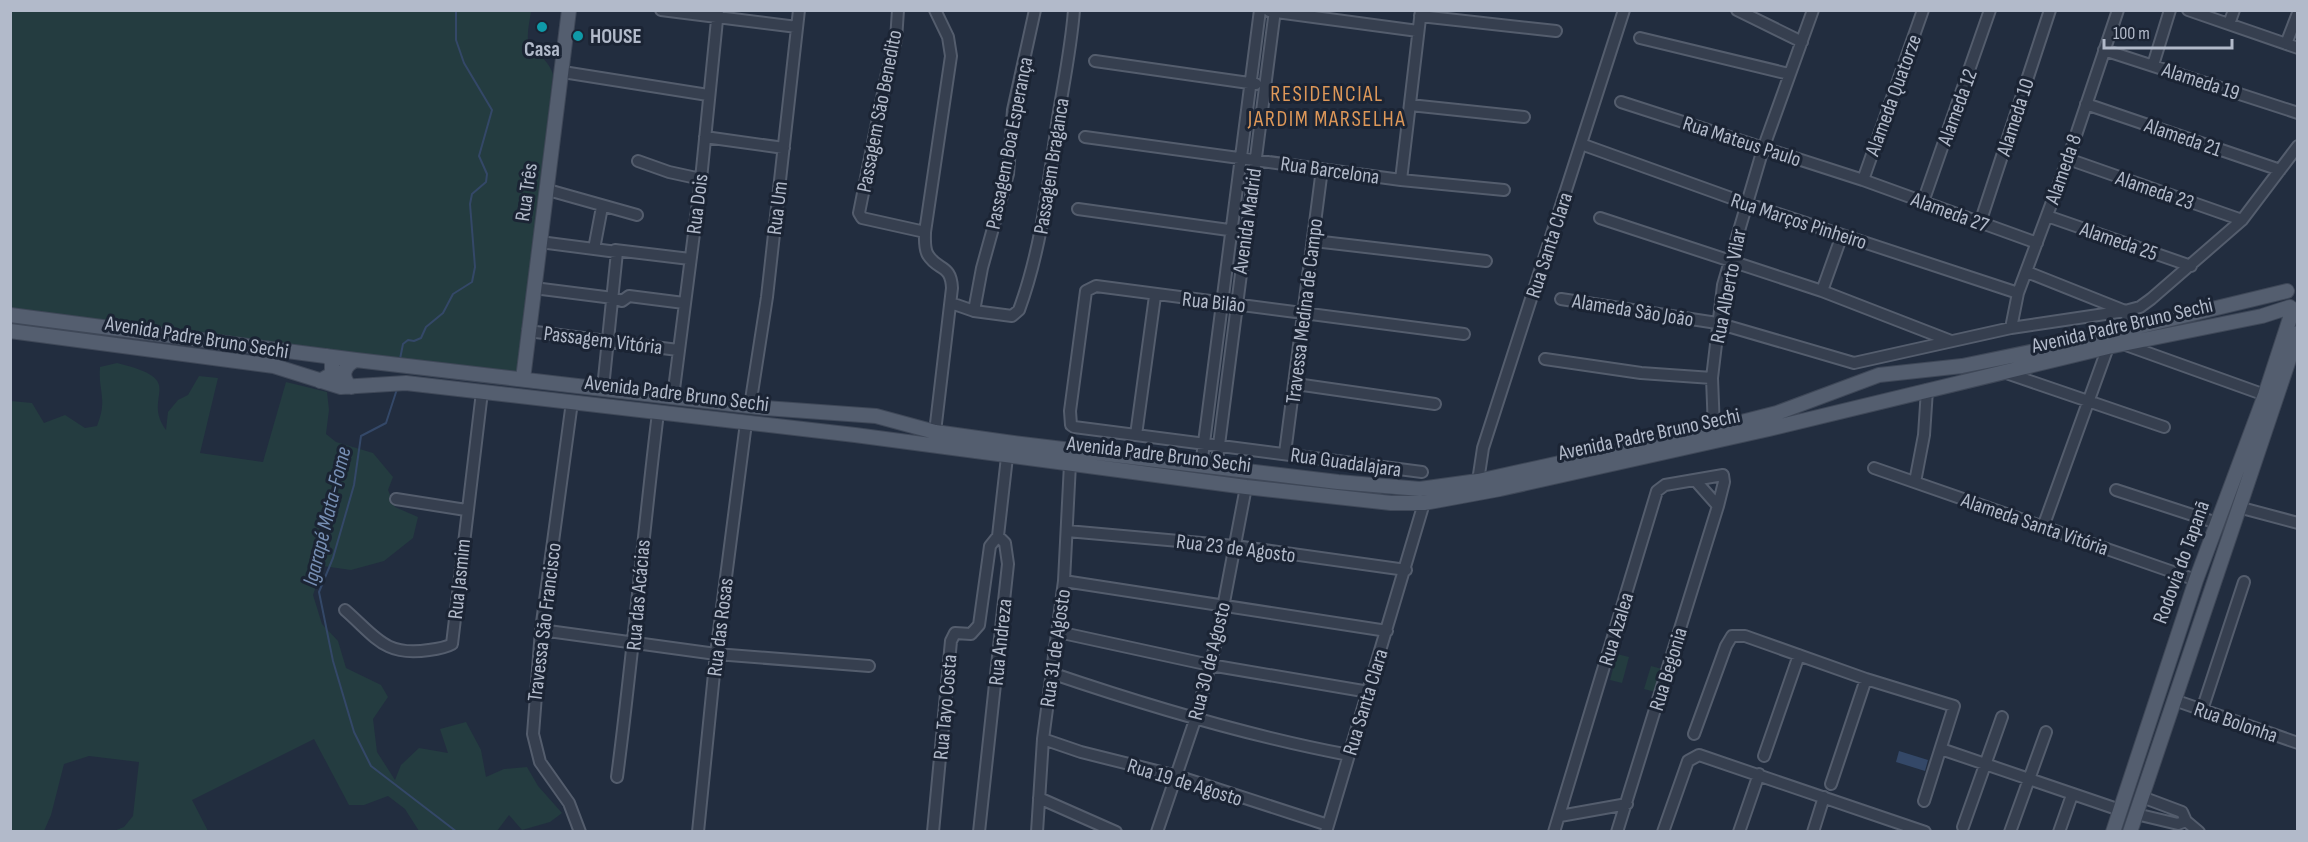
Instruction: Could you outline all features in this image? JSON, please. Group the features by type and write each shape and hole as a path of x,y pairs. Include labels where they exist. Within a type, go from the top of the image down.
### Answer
{"main road":[{"name":"Rua Três","path":"523,379 569,10"},
{"name":"Avenida Padre Bruno Sechi","path":"10,315 356,360 750,406 862,414 935,432 1216,468 1420,489 1478,481 1714,429 1788,409 1879,375 1962,366 2132,328 2292,287"},
{"path":"2292,287 2286,301 2293,309"},
{"name":"Avenida Padre Bruno Sechi","path":"10,331 274,366 320,381 351,387 393,382 855,435 1246,487 1391,503 1424,503 1652,456 2108,347 2293,309"},
{"name":"Rodovia do Tapanã","path":"2113,831 2204,556 2265,395 2293,309"},
{"name":"Rodovia do Tapanã","path":"2130,831 2298,333"},
{"path":"320,381 332,374 332,361 327,356"},
{"path":"351,387 345,380 344,370 347,364 356,360"},
{"path":"1879,375 1887,401"},
{"path":"855,435 865,427 862,414"},
{"path":"878,439 875,432 877,424 885,418"},
{"path":"2199,626 2202,588 2212,560 2204,556"}],"street":[{"path":"661,10 717,15 797,27"},
{"name":"Rua Um","path":"750,406 767,297 799,10"},
{"name":"Passagem São Benedito","path":"898,10 896,40 886,73 859,213 862,218 875,222 925,232"},
{"path":"935,10 948,37 951,56 925,232 926,254 948,271 952,277 951,303 935,432"},
{"name":"Passagem Boa Esperança","path":"974,310 982,268 1008,174 1013,110 1035,10"},
{"name":"Passagem Braganca","path":"974,310 1012,316 1021,305 1039,243 1072,45 1074,10"},
{"name":"Rua Santa Clara","path":"1478,481 1483,448 1624,10"},
{"path":"1737,10 1802,42"},
{"name":"Rua Alberto Vilar","path":"1714,429 1712,378 1717,323 1730,260 1763,149 1813,10"},
{"name":"Alameda Quatorze","path":"1863,180 1923,10"},
{"name":"Alameda 12","path":"1923,202 1990,10"},
{"name":"Alameda 10","path":"1980,223 2050,10"},
{"name":"Alameda 8","path":"2011,328 2018,293 2068,159 2118,10"},
{"path":"2153,65 2170,10"},
{"path":"2188,10 2298,48"},
{"path":"2229,24 2234,10"},
{"path":"1259,11 1346,15 1418,31"},
{"name":"Avenida Madrid","path":"1201,466 1259,11"},
{"name":"Avenida Madrid","path":"1216,468 1275,11"},
{"path":"1401,180 1420,13 1556,32"},
{"path":"2286,44 2298,13"},
{"name":"Rua Dois","path":"673,397 701,179 717,15"},
{"path":"1640,38 1789,74"},
{"name":"Alameda 19","path":"2104,50 2298,113"},
{"path":"1095,61 1265,85"},
{"path":"563,72 708,95"},
{"name":"Rua Mateus Paulo","path":"1621,102 1863,180"},
{"name":"Alameda 21","path":"2086,104 2280,170"},
{"path":"1410,105 1524,117"},
{"path":"705,137 784,148"},
{"name":"Rua Barcelona","path":"1084,137 1401,180 1504,190"},
{"name":"Rua Marços Pinheiro","path":"1581,144 1746,203 2018,293"},
{"name":"Alameda São João","path":"1561,298 1717,323 1842,362 1854,363 2011,328 2140,307 2191,266 2242,220 2298,146"},
{"name":"Alameda 23","path":"2068,159 2242,220"},
{"path":"638,161 669,172 701,179"},
{"name":"Travessa Medina de Campo","path":"1285,453 1296,384 1322,169"},
{"name":"Alameda 27","path":"1863,180 2037,243"},
{"path":"548,190 602,207 637,214"},
{"path":"594,249 602,207"},
{"path":"1078,209 1245,232"},
{"name":"Alameda 25","path":"2047,216 2191,266"},
{"path":"1600,218 1822,291 1952,341"},
{"path":"1822,291 1842,235"},
{"path":"1314,241 1485,261"},
{"path":"540,243 690,259"},
{"path":"603,388 617,255 615,250"},
{"path":"2027,272 2125,310 2132,328"},
{"name":"Rua Bilão","path":"1070,411 1086,291 1096,286 1155,296 1236,304 1464,334"},
{"path":"534,288 622,301 629,296 684,303"},
{"path":"1136,435 1155,296"},
{"path":"951,303 974,310"},
{"name":"Passagem Vitória","path":"528,331 608,339 678,350"},
{"path":"2123,344 2265,395"},
{"path":"2043,527 2108,347"},
{"path":"1545,359 1641,373 1712,378"},
{"path":"2006,373 2164,428"},
{"path":"1296,384 1435,404"},
{"path":"1915,482 1924,435 1927,390"},
{"name":"Rua Jasmim","path":"345,610 383,644 399,652 411,653 449,646 454,637 466,510 482,392"},
{"name":"Travessa São Francisco","path":"572,402 541,630 534,700 536,751 540,762 569,803 580,831"},
{"name":"Rua Guadalajara","path":"1070,411 1071,425 1078,429 1285,453 1422,472"},
{"name":"Rua das Acácias","path":"617,777 635,642 643,534 658,413"},
{"name":"Rua das Rosas","path":"698,831 716,654 746,423"},
{"name":"Rua Andreza","path":"979,831 1008,564 1005,543 998,536 1007,456"},
{"name":"Rua 31 de Agosto","path":"1037,831 1043,739 1064,581 1071,464"},
{"name":"Alameda Santa Vitória","path":"1874,468 2196,580"},
{"name":"Rua Azalea","path":"1554,831 1657,491 1665,485 1720,475"},
{"name":"Rua Begonia","path":"1617,831 1718,506 1725,478 1720,475"},
{"path":"1695,480 1718,506"},
{"name":"Rua 30 de Agosto","path":"1157,831 1196,717 1210,665 1224,605 1246,487"},
{"path":"2116,490 2217,523"},
{"path":"396,499 466,510"},
{"name":"Rua Santa Clara","path":"1327,828 1406,570 1424,503"},
{"path":"2238,507 2298,523"},
{"name":"Rua 23 de Agosto","path":"1067,531 1235,546 1406,570"},
{"name":"Rua Tayo Costa","path":"933,831 951,640 955,633 971,634 979,625 990,546 998,536"},
{"path":"1064,581 1387,631"},
{"path":"2202,710 2244,582"},
{"path":"541,630 716,654 869,666"},
{"path":"1058,632 1210,665 1369,692"},
{"path":"1694,734 1726,646 1732,636 1745,636 1866,679 1954,706 1924,801"},
{"path":"1764,756 1799,655"},
{"path":"1051,673 1196,717 1284,741 1349,755"},
{"path":"1831,784 1866,679"},
{"name":"Rua Bolonha","path":"2174,700 2298,743"},
{"path":"1963,827 2002,717"},
{"path":"2010,831 2046,732"},
{"name":"Rua 19 de Agosto","path":"1043,739 1081,752 1177,776 1327,828"},
{"path":"1941,749 2120,810"},
{"path":"1663,831 1690,757 1706,756 1919,830"},
{"path":"1739,831 1759,774"},
{"path":"2059,831 2072,795"},
{"path":"1814,831 1824,797"},
{"path":"2142,797 2182,812 2186,821 2199,831"},
{"path":"1039,798 1116,831"},
{"path":"1560,816 1627,804"},
{"path":"2136,814 2178,824 2186,821"}],"green space":[{"path":"10,11 531,11 529,44 547,63 553,74 518,377 16,313 10,305"},
{"path":"117,363 152,376 158,383 159,418 166,430 168,412 178,400 188,395 199,376 218,378 200,453 263,462 286,382 327,392 329,410 326,434 336,442 373,453 393,477 388,490 395,507 418,517 413,538 384,561 351,570 323,566 313,595 322,624 338,641 346,668 381,685 388,697 373,719 377,752 395,780 401,765 419,748 448,753 440,729 466,722 481,750 486,777 504,769 527,767 538,786 562,813 550,822 522,830 509,815 497,831 419,831 405,809 388,796 364,805 349,805 314,739 192,800 208,831 114,831 124,827 133,816 139,762 89,756 64,764 51,815 44,831 11,832 11,401 32,403 44,423 65,415 85,428 97,426 102,408 100,367"},
{"path":"1617,654 1629,657 1622,683 1610,680"},
{"path":"1651,666 1662,669 1655,692 1644,689"}],"water":[{"path":"1899,751 1928,760 1925,771 1896,762"}],"waterway":[{"name":"Igarapé Mata-Fome","path":"400,359 403,344 408,340 414,341 421,338 426,327 443,313 453,294 472,282 475,267 470,204 472,194 486,182 487,174 479,156 492,110 464,63 456,40 456,10"},
{"name":"Igarapé Mata-Fome","path":"397,389 386,423 361,436 354,485 333,558 319,592 333,661 354,732 371,766 457,832"}],"place":[{"name":"Casa","path":"542,27"},
{"name":"HOUSE","path":"578,36"}],"district":[{"name":"RESIDENCIAL JARDIM MARSELHA","path":"1327,106"}]}
